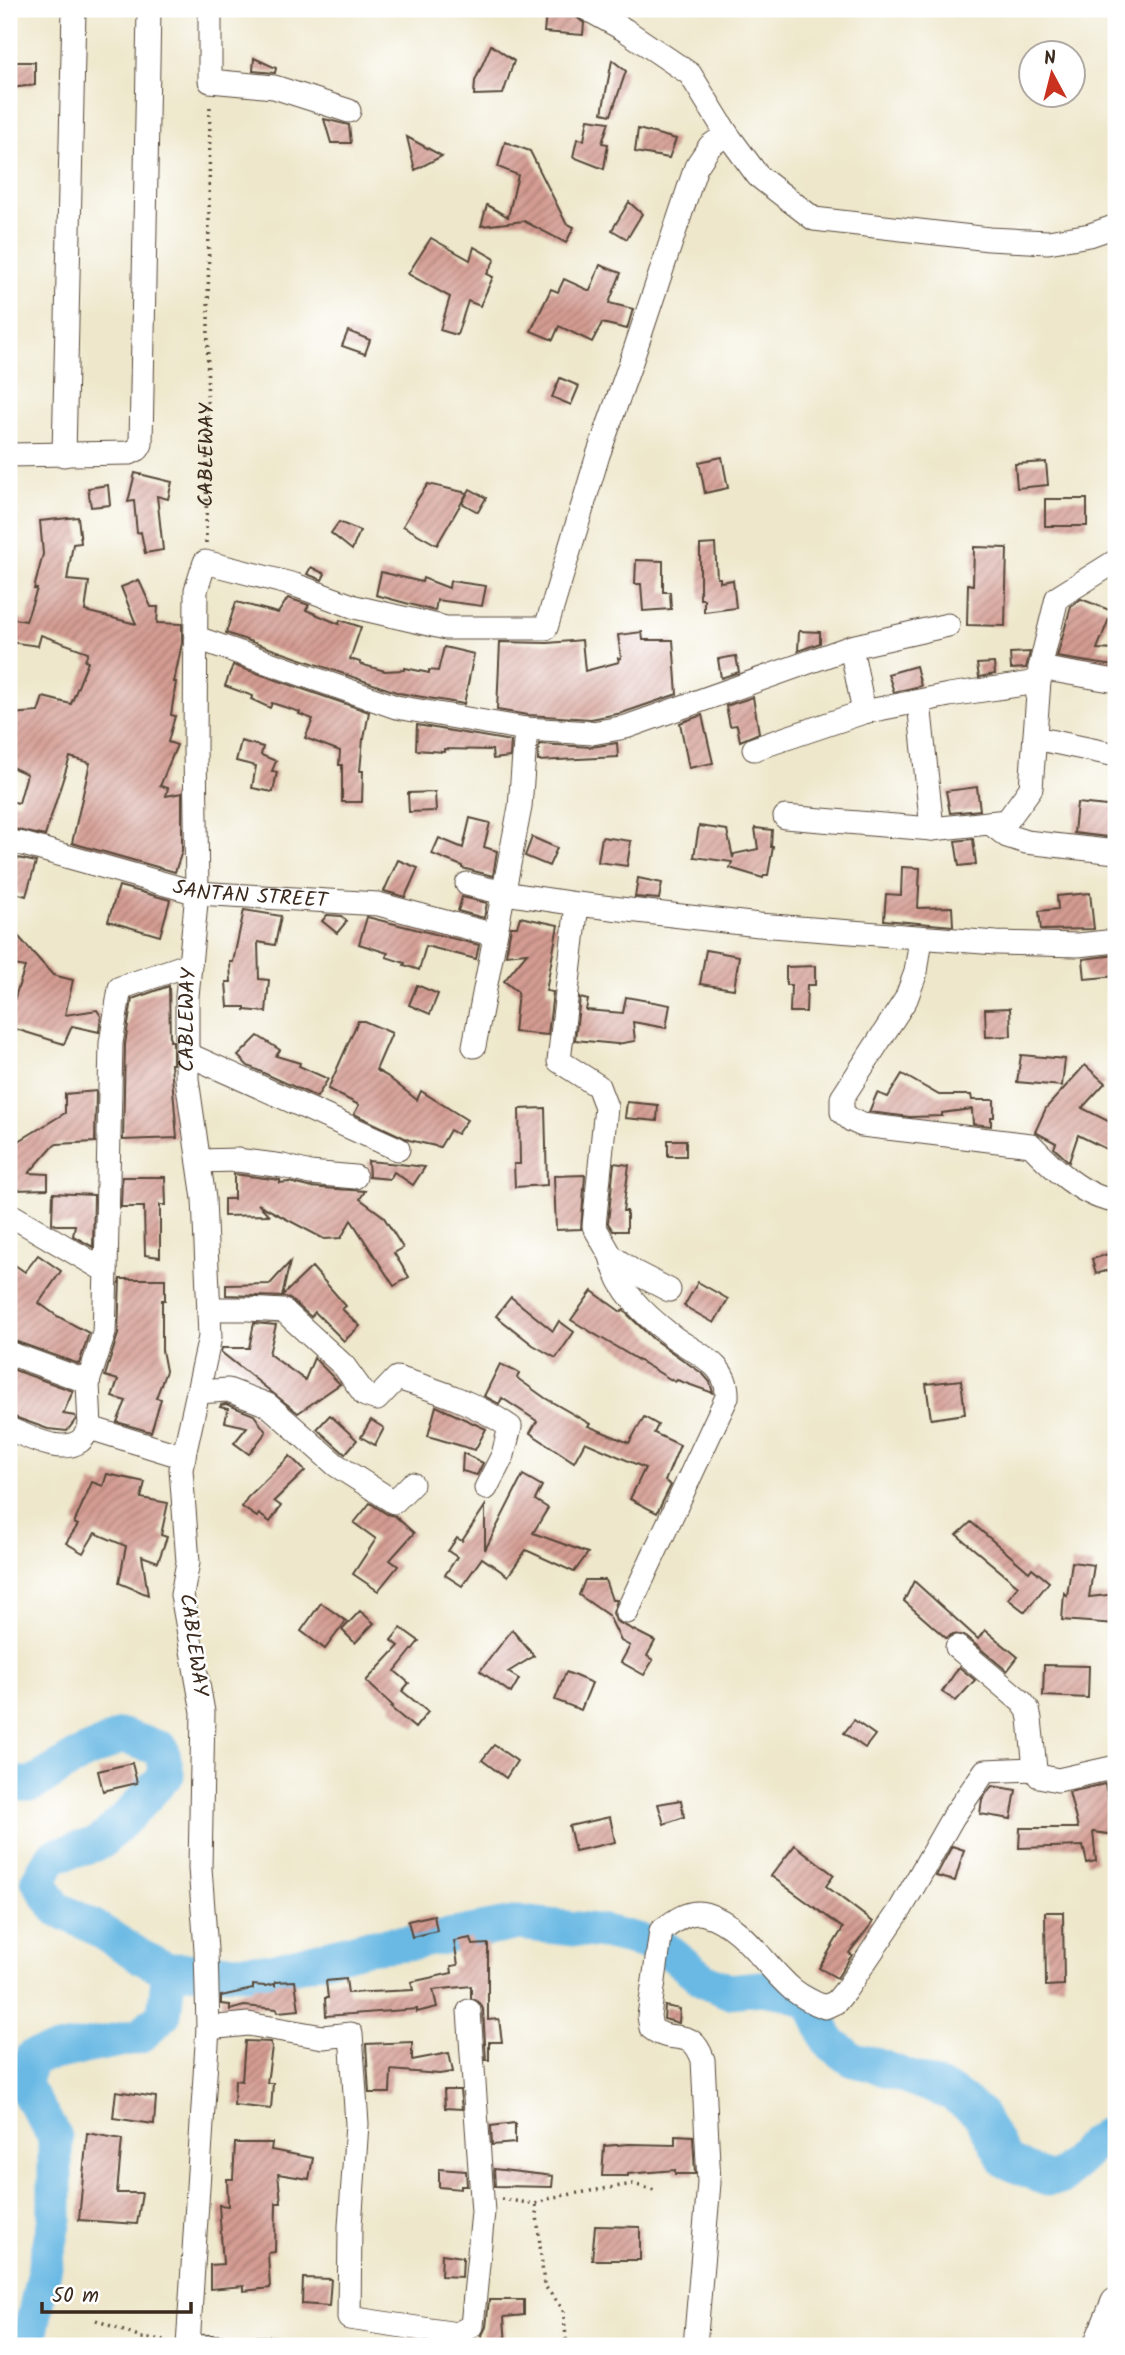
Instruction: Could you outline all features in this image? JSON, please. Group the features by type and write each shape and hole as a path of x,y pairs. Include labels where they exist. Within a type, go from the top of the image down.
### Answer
{"street":[{"path":"64,455 74,9"},
{"path":"9,455 130,453 141,444 149,9"},
{"path":"211,9 210,81 274,87 349,111"},
{"path":"587,9 625,30 690,74 727,135 758,176 814,219 989,239 1048,242 1090,235 1116,226"},
{"path":"205,562 295,585 355,607 446,628 546,628 597,455 696,167 709,146 727,135"},
{"path":"785,817 932,829 1007,821 1031,788 1040,675 1057,598 1116,561"},
{"name":"CABLEWAY","path":"188,2344 208,2028 200,1868 202,1712 182,1595 188,1562 181,1469 210,1337 204,1199 187,1079 187,996 197,892 197,590 205,562"},
{"path":"197,638 396,707 526,729 592,733 626,727 851,647 948,625"},
{"path":"851,647 864,712"},
{"path":"754,749 864,712 1040,675 1116,681"},
{"path":"919,702 932,829"},
{"path":"474,1046 520,807 526,729"},
{"path":"1035,738 1116,755"},
{"path":"990,823 1007,836 1026,842 1116,852"},
{"name":"SANTAN STREET","path":"9,842 197,892 378,904 495,935"},
{"path":"467,884 504,893 577,904 759,925 867,931 921,938 1079,945 1116,941"},
{"path":"577,904 559,1061 598,1086 607,1107 594,1226 611,1256 614,1272 622,1287 638,1306 673,1337 710,1360 719,1371 727,1392 627,1612"},
{"path":"921,938 916,972 906,999 842,1098 842,1112 862,1125 1031,1144 1055,1171 1103,1200 1116,1201"},
{"path":"9,1429 51,1445 69,1446 82,1441 90,1428 88,1382 104,1333 111,1043 120,988 190,964"},
{"path":"187,1054 398,1149"},
{"path":"199,1161 237,1160 283,1166 310,1173 355,1177"},
{"path":"9,1214 106,1272"},
{"path":"611,1256 634,1272 669,1290"},
{"path":"209,1310 284,1311 344,1367 365,1395 377,1399 397,1378 440,1391 493,1415 510,1427 503,1455 486,1488"},
{"path":"9,1353 88,1382"},
{"path":"198,1392 228,1390 268,1405 336,1465 394,1502 412,1484"},
{"path":"90,1428 184,1457"},
{"path":"957,1647 1028,1710 1035,1769 1040,1776 1058,1780 1116,1767"},
{"path":"695,2346 709,2183 703,2060 698,2046 690,2039 659,2034 652,2028 649,2016 661,1941 679,1917 704,1913 727,1926 757,1951 792,1989 825,2007 836,2003 900,1910 953,1817 985,1771 1035,1769"},
{"path":"208,2028 248,2024 323,2037 351,2034 357,2124 350,2226 349,2318 457,2340 472,2326 483,2212 469,2011"},
{"path":"1098,2346 1116,2303"}],"lane":[{"path":"188,2344 275,2343"}],"path":[{"name":"CABLEWAY","path":"205,562 210,81"},
{"path":"482,2194 536,2204 554,2197 633,2184 658,2191"},
{"path":"536,2204 544,2285 563,2309 567,2346"},
{"path":"96,2320 141,2338 188,2344"}],"building":[{"path":"546,14 575,16 584,23 583,35 544,32"},
{"path":"491,45 514,61 503,94 474,95 475,81"},
{"path":"254,58 276,68 275,73 253,71"},
{"path":"612,60 626,71 611,115 602,113"},
{"path":"10,62 35,62 35,85 9,88"},
{"path":"324,119 349,125 351,143 331,143"},
{"path":"588,119 609,122 602,143 608,144 604,169 573,157 577,139 584,140"},
{"path":"638,129 676,139 669,158 635,152"},
{"path":"407,137 442,156 415,170"},
{"path":"505,142 530,151 566,223 574,227 566,243 524,221 481,226 487,205 508,217 518,175 498,167"},
{"path":"629,202 642,214 627,239 612,230"},
{"path":"431,238 470,260 474,247 495,259 487,274 493,277 480,306 468,301 457,335 440,330 450,297 408,274"},
{"path":"600,265 621,273 609,303 633,309 627,329 602,323 592,342 559,326 553,340 531,331 551,289 558,292 564,279 590,291"},
{"path":"348,331 370,340 365,354 342,346"},
{"path":"560,378 579,386 571,405 552,397"},
{"path":"722,457 728,488 705,493 699,462"},
{"path":"1046,462 1048,485 1017,488 1015,464"},
{"path":"135,473 172,482 168,499 157,496 163,550 145,553 141,532 137,533 134,501 128,502"},
{"path":"428,484 467,493 437,545 403,526"},
{"path":"108,485 110,505 91,507 88,488"},
{"path":"470,489 486,498 478,512 462,503"},
{"path":"1045,499 1087,499 1087,526 1045,526"},
{"path":"78,517 81,543 73,544 67,580 89,582 85,611 136,624 121,587 139,580 151,607 158,607 157,623 182,624 182,643 171,715 175,716 168,742 177,745 160,786 168,788 166,796 182,793 182,851 175,872 72,843 90,763 70,757 45,836 9,828 9,801 19,803 27,774 9,766 9,714 38,712 43,697 71,704 88,662 85,661 88,652 41,635 38,646 9,642 9,618 26,621 37,589 34,589 43,554 40,521"},
{"path":"339,522 360,531 352,550 331,533"},
{"path":"715,544 717,578 720,578 720,582 733,580 736,608 704,612 704,599 700,599 700,545"},
{"path":"974,547 1007,548 1005,626 967,625 968,584 973,585"},
{"path":"636,560 663,561 663,592 670,592 671,609 643,611 641,584 635,584"},
{"path":"311,567 325,574 322,580 307,574"},
{"path":"381,572 422,582 423,578 449,588 450,581 486,586 482,606 437,600 435,611 376,595"},
{"path":"288,598 309,605 306,610 339,624 340,620 361,627 350,659 360,664 385,671 405,668 429,673 429,670 438,671 444,647 474,654 464,704 399,693 226,633 236,602 278,613"},
{"path":"1081,599 1112,611 1097,649 1116,650 1114,666 1057,657 1071,606"},
{"path":"799,631 820,632 820,643 798,651"},
{"path":"642,632 643,640 673,640 677,694 622,713 591,719 497,710 500,642 548,643 582,640 585,671 619,662 618,658 621,658 618,635"},
{"path":"1030,652 1026,668 1011,669 1010,653"},
{"path":"736,656 739,672 721,678 718,659"},
{"path":"994,663 995,674 979,677 977,664"},
{"path":"233,665 369,712 360,771 363,771 362,802 342,802 340,751 305,738 313,719 272,703 270,708 251,699 253,696 225,686"},
{"path":"916,666 921,686 894,692 888,674"},
{"path":"753,697 759,733 740,741 737,725 730,726 726,706"},
{"path":"702,715 713,763 689,768 680,723"},
{"path":"417,725 511,741 510,757 493,759 492,750 416,750"},
{"path":"241,741 263,747 261,755 276,761 272,771 277,772 273,792 252,788 256,766 236,761"},
{"path":"617,743 618,757 538,761 539,744 591,747"},
{"path":"977,787 980,810 950,813 946,791"},
{"path":"435,792 436,811 409,812 408,793"},
{"path":"1077,803 1116,807 1116,838 1074,833"},
{"path":"470,818 490,823 484,847 497,851 493,876 462,868 432,854 439,838 463,848"},
{"path":"699,826 727,830 733,858 734,854 758,849 755,828 772,830 773,847 768,875 763,878 730,868 732,862 694,857"},
{"path":"532,837 557,848 549,866 525,856"},
{"path":"602,837 631,841 627,866 598,862"},
{"path":"973,839 976,864 959,866 955,841"},
{"path":"9,856 36,862 26,896 9,891"},
{"path":"398,860 418,868 405,897 384,891"},
{"path":"902,867 920,868 918,908 952,907 953,926 884,920 886,894 901,895"},
{"path":"638,878 662,883 659,899 635,897"},
{"path":"119,886 170,900 160,936 108,921"},
{"path":"1090,893 1094,929 1041,930 1039,911 1058,909 1057,896"},
{"path":"462,897 487,903 484,918 458,911"},
{"path":"244,910 281,916 275,945 258,942 259,979 269,980 266,1012 245,1010 245,1007 228,1007 226,982 231,982 230,962 233,962"},
{"path":"327,915 341,916 347,921 337,933 322,921"},
{"path":"367,917 479,945 476,959 426,946 419,970 404,965 405,963 386,957 388,953 359,944"},
{"path":"520,917 558,925 546,991 553,992 548,1035 514,1032 518,992 504,981 527,953 506,955 511,927 517,927"},
{"path":"9,926 53,975 73,980 65,1015 97,1010 101,1016 99,1032 72,1026 64,1044 9,1027 9,1015 25,967 9,964"},
{"path":"706,950 739,956 734,989 700,984"},
{"path":"1116,955 1116,976 1085,979 1083,959"},
{"path":"815,966 815,985 807,985 806,1012 790,1012 791,985 786,985 786,967"},
{"path":"417,985 438,994 430,1014 409,1005"},
{"path":"169,986 170,1041 173,1041 171,1064 177,1138 123,1140 125,1044 132,999"},
{"path":"626,997 670,1005 666,1028 633,1022 635,1041 617,1044 575,1040 580,998 588,1000 586,1010 623,1013"},
{"path":"1010,1008 1011,1036 986,1037 985,1009"},
{"path":"358,1021 392,1033 376,1070 417,1100 421,1091 467,1120 457,1134 450,1130 440,1147 409,1140 354,1114 359,1105 328,1089"},
{"path":"258,1036 280,1050 276,1056 300,1063 299,1066 328,1079 317,1097 248,1066 238,1056"},
{"path":"1021,1055 1065,1059 1062,1086 1017,1082"},
{"path":"1085,1065 1105,1083 1082,1108 1116,1125 1116,1154 1078,1135 1069,1162 1054,1148 1056,1143 1035,1132 1046,1108"},
{"path":"902,1074 939,1095 971,1095 972,1100 994,1100 991,1126 973,1124 972,1109 942,1113 942,1116 910,1117 869,1112 877,1093 888,1097"},
{"path":"96,1091 95,1142 57,1144 52,1147 29,1173 48,1174 48,1189 15,1190 9,1197 9,1147 65,1113 65,1094"},
{"path":"627,1102 658,1105 657,1121 625,1118"},
{"path":"545,1108 547,1185 515,1187 514,1164 520,1164 519,1109"},
{"path":"668,1140 686,1140 686,1156 668,1156"},
{"path":"368,1161 425,1167 413,1185 394,1172 390,1179 369,1177"},
{"path":"614,1163 629,1165 623,1211 627,1211 627,1231 613,1231 608,1223"},
{"path":"234,1174 309,1187 365,1191 360,1199 383,1216 403,1248 394,1253 409,1277 394,1286 351,1220 341,1238 324,1239 258,1204 269,1215 224,1216 224,1199 234,1199"},
{"path":"585,1175 581,1229 556,1230 554,1176"},
{"path":"122,1177 165,1177 166,1205 160,1205 160,1257 145,1255 144,1207 121,1207"},
{"path":"53,1193 94,1195 93,1247 73,1236 75,1225 52,1223"},
{"path":"1108,1254 1112,1269 1096,1274 1092,1259"},
{"path":"38,1255 61,1271 39,1303 89,1333 79,1364 9,1339 9,1261 25,1272"},
{"path":"290,1262 282,1296 312,1267 346,1306 342,1309 360,1326 344,1341 315,1312 311,1317 286,1297 226,1295 226,1285 270,1284"},
{"path":"120,1279 165,1279 165,1300 162,1300 162,1350 166,1371 156,1398 161,1399 151,1432 117,1422 126,1401 112,1397 118,1380 105,1376 118,1334"},
{"path":"698,1282 728,1299 714,1323 684,1306"},
{"path":"592,1291 621,1312 623,1310 653,1339 703,1374 710,1382 713,1393 677,1380 675,1382 571,1320"},
{"path":"511,1297 553,1331 559,1321 574,1332 556,1358 533,1345 496,1316"},
{"path":"254,1323 276,1325 269,1354 305,1380 314,1358 340,1384 298,1413 221,1352 222,1348 249,1348"},
{"path":"500,1364 519,1373 517,1378 590,1424 588,1426 629,1443 644,1417 658,1425 654,1433 680,1445 665,1481 671,1485 657,1513 630,1499 645,1468 585,1442 574,1462 530,1433 537,1421 502,1398 499,1404 484,1396"},
{"path":"9,1368 73,1391 63,1414 75,1416 76,1419 67,1431 48,1429 9,1415"},
{"path":"961,1380 965,1414 931,1419 926,1384"},
{"path":"226,1404 254,1415 266,1432 249,1454 234,1443 247,1427 225,1422 228,1409 220,1407"},
{"path":"436,1406 486,1429 475,1450 428,1436"},
{"path":"330,1415 357,1440 345,1454 317,1429"},
{"path":"371,1420 384,1428 375,1445 361,1437"},
{"path":"463,1453 483,1463 477,1475 462,1471"},
{"path":"290,1456 305,1471 274,1501 281,1506 270,1522 242,1507 247,1498"},
{"path":"107,1474 145,1482 141,1498 168,1503 161,1535 167,1537 158,1562 142,1556 148,1595 119,1583 126,1546 95,1533 83,1553 66,1543 78,1525 74,1523 92,1482 103,1486"},
{"path":"523,1475 542,1486 535,1500 548,1508 533,1533 588,1553 574,1572 526,1550 508,1576 482,1558 462,1586 445,1575 457,1557 448,1551 457,1538 462,1541 485,1506 485,1550"},
{"path":"370,1503 395,1516 414,1533 390,1560 398,1566 378,1591 353,1574 376,1539 354,1523"},
{"path":"971,1522 1029,1572 1032,1568 1049,1582 1025,1612 1008,1599 1018,1586 957,1535"},
{"path":"1072,1562 1094,1565 1089,1597 1116,1594 1116,1624 1062,1620 1064,1593 1067,1596"},
{"path":"585,1580 605,1580 612,1600 617,1600 613,1613 616,1621 655,1641 647,1656 653,1660 644,1675 621,1662 630,1646 621,1641 609,1616 579,1595"},
{"path":"914,1581 978,1639 985,1630 1018,1657 1007,1671 965,1636 953,1634 946,1638 904,1601"},
{"path":"321,1603 346,1621 325,1649 301,1631"},
{"path":"360,1611 374,1623 355,1643 342,1630"},
{"path":"401,1628 419,1641 395,1671 409,1683 402,1691 428,1712 415,1728 391,1708 393,1706 366,1681 399,1646 391,1640"},
{"path":"512,1630 534,1656 508,1672 519,1679 511,1693 480,1671"},
{"path":"1044,1665 1089,1666 1088,1698 1043,1696"},
{"path":"959,1667 975,1680 956,1701 942,1692"},
{"path":"566,1672 592,1683 581,1710 555,1700"},
{"path":"854,1720 875,1735 865,1748 844,1733"},
{"path":"494,1745 517,1761 506,1778 482,1760"},
{"path":"132,1763 137,1783 103,1791 98,1771"},
{"path":"1105,1784 1116,1835 1093,1832 1096,1861 1087,1863 1083,1846 1019,1848 1020,1828 1078,1828 1069,1792"},
{"path":"992,1786 1016,1790 1011,1819 980,1814 982,1799"},
{"path":"681,1800 684,1817 664,1824 658,1804"},
{"path":"610,1817 615,1842 575,1851 569,1826"},
{"path":"795,1845 834,1875 826,1886 873,1922 849,1953 852,1955 837,1978 819,1968 843,1928 771,1876"},
{"path":"952,1846 964,1850 955,1881 936,1876"},
{"path":"1045,1912 1063,1912 1064,1985 1046,1986"},
{"path":"434,1915 437,1931 412,1937 408,1921"},
{"path":"471,1938 473,1945 488,1944 488,2020 499,2019 502,2042 489,2042 489,2060 486,2060 483,2009 480,2003 471,1998 471,1986 433,1990 437,2007 417,2012 417,2009 326,2016 326,1981 346,1979 348,1993 413,1990 411,1982 452,1973 451,1966 458,1965 454,1941"},
{"path":"295,1981 299,2010 278,2012 277,2009 244,2006 230,2010 230,2005 221,2004 221,1996 253,1989 253,1985"},
{"path":"665,2006 680,2009 679,2023 664,2019"},
{"path":"245,2041 270,2042 272,2047 267,2083 273,2083 271,2109 234,2105 235,2080 242,2081"},
{"path":"412,2042 412,2060 449,2053 453,2072 439,2074 391,2070 390,2093 369,2093 366,2044"},
{"path":"444,2090 460,2090 462,2109 445,2108"},
{"path":"116,2091 156,2097 154,2124 113,2118"},
{"path":"515,2123 515,2143 492,2145 491,2126"},
{"path":"87,2133 122,2139 117,2193 142,2193 137,2224 79,2220"},
{"path":"675,2135 693,2136 695,2174 675,2174 675,2170 628,2176 602,2176 604,2146 675,2145"},
{"path":"235,2143 272,2143 271,2150 313,2158 309,2179 278,2174 281,2203 276,2203 275,2252 268,2253 270,2288 244,2291 244,2286 210,2289 210,2265 223,2264 219,2205 228,2206 227,2179 233,2179"},
{"path":"439,2169 466,2171 467,2186 461,2186 461,2189 439,2187"},
{"path":"494,2169 553,2176 552,2187 495,2186"},
{"path":"595,2226 640,2227 640,2260 592,2260"},
{"path":"442,2254 463,2257 462,2277 441,2276"},
{"path":"303,2278 331,2279 329,2306 302,2304"},
{"path":"489,2300 524,2300 524,2315 504,2317 506,2346 483,2346 482,2335 486,2327"}],"waterway":[{"path":"9,1784 33,1784 77,1757 122,1736 162,1749 167,1774 127,1817 100,1843 53,1856 38,1880 56,1908 169,1970 272,1971 366,1947 416,1942 519,1923 604,1932 662,1946 704,1980 728,1991 761,1988 786,1992 812,2003 829,2042 853,2060 875,2065 951,2093 979,2113 1006,2161 1047,2179 1062,2177 1093,2144 1116,2132"},
{"path":"28,2346 55,2219 55,2137 23,2084 32,2057 140,2036 164,2014 169,1970"}]}
